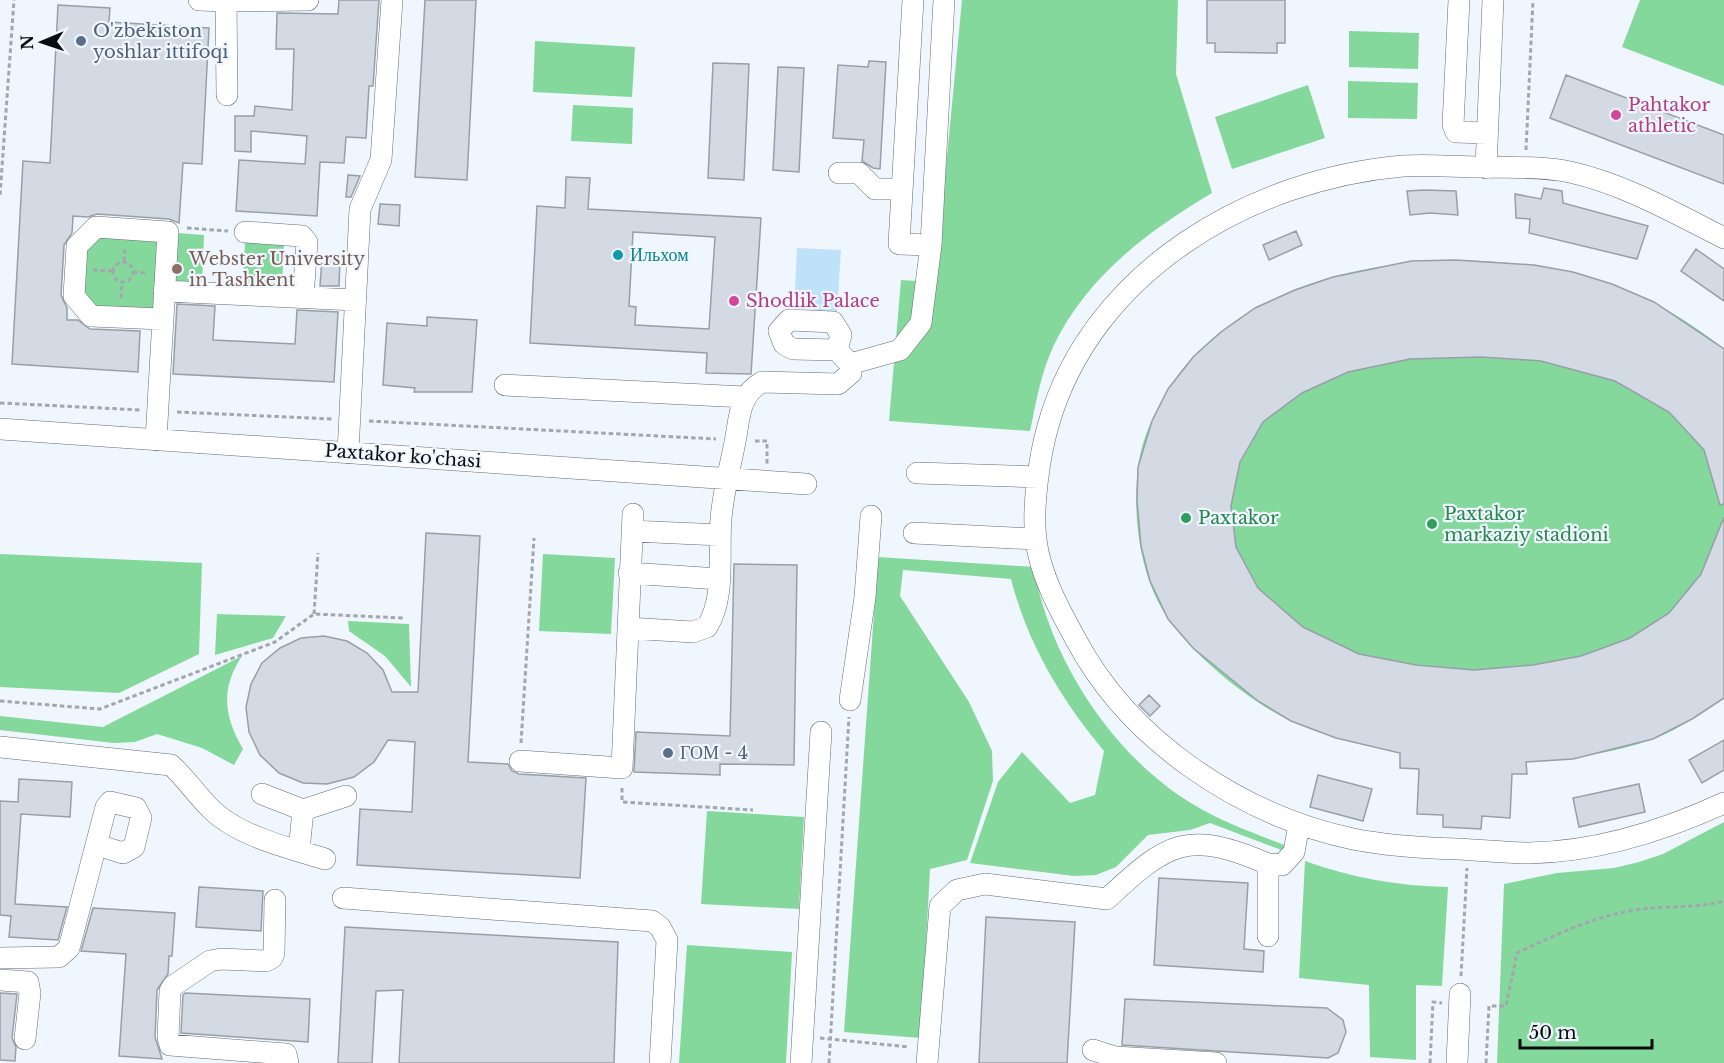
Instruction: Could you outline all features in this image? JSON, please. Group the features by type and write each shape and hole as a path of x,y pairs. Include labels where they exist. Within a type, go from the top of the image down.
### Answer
{"street":[{"path":"199,0 308,0"},
{"path":"348,453 360,209 381,160 392,0"},
{"path":"912,0 899,244 930,245"},
{"path":"628,628 693,632 707,627 714,615 719,579 720,535 726,478 736,440 740,407 752,388 762,382 838,384 851,374 843,357 900,350 921,323 930,245 944,0"},
{"path":"1459,0 1453,125 1456,132 1464,134 1487,133"},
{"path":"1486,168 1493,0"},
{"path":"225,1 227,95"},
{"path":"1724,238 1607,183 1569,172 1526,167 1404,166 1334,179 1264,200 1195,234 1137,280 1089,336 1070,368 1055,402 1038,477 1035,539 1050,586 1071,632 1096,674 1127,712 1167,748 1209,778 1252,803 1299,824 1349,838 1398,846 1528,853 1605,843 1677,824 1724,803"},
{"path":"839,173 859,173 875,189 902,189"},
{"path":"156,440 168,232 96,227 77,246 74,296 91,316 162,319"},
{"path":"245,232 302,236 306,242 303,297"},
{"path":"164,291 355,300"},
{"path":"505,385 745,397"},
{"name":"Paxtakor ko'chasi","path":"0,429 806,484"},
{"path":"917,473 1038,477"},
{"path":"850,700 865,597 871,516"},
{"path":"520,761 622,768 632,523 720,535"},
{"path":"914,533 1035,539"},
{"path":"629,573 719,579"},
{"path":"801,1063 821,732"},
{"path":"0,747 171,765 206,804 226,822 325,859"},
{"path":"262,794 303,810 346,796"},
{"path":"299,851 303,810"},
{"path":"928,1056 940,906 957,890 985,884 1107,899 1142,866 1166,850 1193,843 1237,850 1268,864 1282,866 1294,852 1299,824"},
{"path":"0,958 59,957 69,948 97,845"},
{"path":"1268,864 1268,936"},
{"path":"343,898 652,921 660,927 668,940 660,1063"},
{"path":"275,900 272,958 266,961 221,959 210,961 173,986 170,991 168,1037 170,1045 286,1054 288,1063"},
{"path":"0,980 28,982 30,993 25,1039"},
{"path":"1457,1063 1460,994"},
{"path":"1093,1050 1115,1058 1216,1063"}],"path":[{"path":"0,195 14,0"},
{"path":"1526,167 1533,0"},
{"path":"178,228 245,232"},
{"path":"124,261 131,265 133,272 129,280 122,282 116,279 112,271 116,263 124,261"},
{"path":"0,403 767,441 766,481"},
{"path":"520,761 534,538"},
{"path":"314,614 318,553"},
{"path":"0,701 100,709 275,642 314,614 403,618"},
{"path":"830,1063 850,700"},
{"path":"622,768 622,802 753,810"},
{"path":"1460,994 1468,850"},
{"path":"1486,1063 1489,1006 1506,1006 1517,953 1572,927 1635,910 1703,906 1724,901"},
{"path":"1430,1063 1433,1002"},
{"path":"803,1036 928,1056"}],"green space":[{"path":"962,0 1178,0 1176,74 1212,193 1142,240 1101,278 1083,299 1053,347 1039,388 1030,431 889,421 901,280 935,282"},
{"path":"1640,0 1724,0 1724,86 1622,47"},
{"path":"1349,31 1419,33 1418,69 1349,67"},
{"path":"535,41 635,47 632,97 533,92"},
{"path":"1348,81 1418,83 1417,119 1348,118"},
{"path":"1308,85 1325,138 1232,169 1215,117"},
{"path":"573,105 633,108 632,144 571,141"},
{"path":"178,233 204,235 202,284 175,283"},
{"path":"96,236 160,240 155,313 93,310 80,294 83,247"},
{"path":"245,241 284,243 282,287 243,285"},
{"name":"Paxtakor markaziy stadioni","path":"1455,260 1529,265 1597,281 1630,292 1662,308 1693,326 1724,349 1724,698 1681,726 1653,739 1590,755 1526,762 1527,774 1400,768 1400,753 1344,740 1275,713 1225,678 1181,635 1160,605 1145,568 1140,548 1136,487 1140,453 1145,438 1166,393 1184,367 1220,332 1281,295 1314,282 1384,266"},
{"path":"0,554 202,563 199,654 119,693 0,687"},
{"path":"543,554 615,558 611,634 539,631"},
{"path":"878,557 1034,567 1053,635 1088,701 1111,731 1162,783 1202,810 1287,846 1284,851 1210,823 1190,830 1148,835 1116,867 1096,875 1074,876 970,863 998,782 1022,752 1070,803 1095,795 1104,751 1060,691 1036,648 1026,626 1011,579 903,570 900,596 969,702 992,751 993,781 967,860 930,869 921,1038 844,1032"},
{"path":"217,614 286,616 273,638 215,655"},
{"path":"348,621 409,624 411,687 385,656 349,631"},
{"path":"242,656 230,680 227,702 232,725 243,749 234,765 202,748 157,734 135,742 114,743 0,730 0,716 103,727"},
{"path":"707,811 804,817 799,909 701,904"},
{"path":"1724,822 1724,1063 1497,1063 1504,884 1557,873 1614,868 1639,862 1663,854"},
{"path":"1305,861 1375,880 1448,887 1442,986 1416,985 1416,1060 1370,1057 1369,985 1299,978"},
{"path":"687,945 792,952 786,1063 679,1063"}],"water":[{"path":"797,248 841,250 837,312 794,310"}],"building":[{"path":"339,0 379,0 373,86 369,86 366,138 346,137 344,163 320,162 317,216 236,211 239,160 305,164 307,136 251,131 251,152 235,151 235,116 254,116 255,106 292,110 294,49 276,49 277,13 338,14"},
{"path":"425,0 476,0 467,180 415,177"},
{"path":"1207,0 1285,0 1285,43 1277,43 1277,53 1215,52 1215,43 1207,43"},
{"path":"58,5 110,8 109,22 209,28 202,164 183,163 179,223 169,219 97,214 88,217 73,216 72,233 64,245 61,295 67,308 67,320 78,320 90,329 140,331 138,372 12,364 23,161 50,163"},
{"path":"869,61 886,62 880,169 873,168 862,161 864,140 833,138 838,65 868,67"},
{"path":"713,63 749,64 744,180 708,178"},
{"path":"778,67 804,68 799,172 773,170"},
{"path":"1566,75 1724,135 1724,184 1550,118"},
{"path":"348,175 360,176 351,197 346,197"},
{"path":"566,177 590,178 588,209 761,218 751,374 706,373 707,353 530,343 537,206 565,208","holes":["633,232 715,237 709,329 635,325 636,307 629,306"]},
{"path":"1544,188 1562,191 1563,203 1648,226 1637,259 1529,233 1530,219 1516,218 1515,194 1541,199"},
{"path":"1407,191 1456,191 1458,215 1430,213 1410,215"},
{"path":"380,204 400,205 399,226 378,224"},
{"path":"1296,231 1302,245 1269,260 1263,245"},
{"path":"1696,249 1724,269 1724,301 1681,271"},
{"path":"322,258 340,259 339,286 320,286"},
{"name":"Paxtakor","path":"1455,260 1534,265 1573,272 1612,284 1654,302 1724,349 1724,504 1720,505 1704,450 1669,412 1615,381 1541,361 1481,357 1410,359 1348,372 1302,393 1263,422 1240,462 1231,506 1236,547 1258,588 1303,627 1359,654 1416,665 1474,670 1533,665 1581,656 1630,638 1669,613 1701,574 1724,517 1724,698 1692,719 1653,739 1573,759 1526,762 1527,774 1512,774 1510,818 1482,816 1481,829 1443,827 1443,815 1417,814 1419,769 1400,768 1400,753 1336,738 1291,721 1258,701 1193,648 1168,619 1150,581 1141,546 1137,501 1138,467 1152,421 1168,389 1194,356 1221,332 1255,308 1295,290 1333,277 1411,261"},
{"path":"177,304 215,306 213,340 295,344 297,310 338,312 334,382 173,374"},
{"path":"427,317 477,320 472,392 414,392 415,388 383,385 387,323 427,326"},
{"path":"426,533 480,536 468,762 508,764 512,771 519,774 586,778 580,878 357,865 360,809 412,812 415,742 388,740 374,762 354,777 327,784 303,783 279,773 260,755 249,732 246,707 251,684 262,663 280,648 301,638 324,636 347,641 367,653 383,670 392,692 418,692"},
{"path":"734,564 797,565 794,765 720,764 720,775 634,772 636,732 730,736"},
{"path":"1149,695 1160,706 1150,716 1139,705"},
{"path":"1724,740 1724,770 1702,783 1689,760"},
{"path":"1318,775 1372,789 1363,821 1310,807"},
{"path":"19,779 72,782 70,817 21,814 15,904 67,907 58,940 9,937 11,916 0,915 0,801 18,802"},
{"path":"1639,784 1645,812 1579,827 1573,798"},
{"path":"1159,878 1248,883 1244,949 1264,951 1263,972 1154,965"},
{"path":"199,887 263,891 261,931 196,927"},
{"path":"93,908 175,913 172,956 169,956 168,974 157,990 155,1037 162,1059 119,1056 126,954 81,951"},
{"path":"986,917 1075,922 1067,1063 979,1063"},
{"path":"345,927 618,942 614,1063 399,1063 403,990 376,991 372,1063 338,1063"},
{"path":"0,993 17,994 12,1038 16,1047 15,1061 0,1060"},
{"path":"185,993 310,999 308,1042 181,1033"},
{"path":"1125,999 1327,1008 1343,1020 1346,1032 1338,1053 1328,1058 1122,1045"}],"place":[{"name":"O'zbekiston yoshlar ittifoqi","path":"81,41"},
{"name":"Pahtakor athletic","path":"1616,115"},
{"name":"Ильхом","path":"618,255"},
{"name":"Webster University in Tashkent","path":"177,269"},
{"name":"Shodlik Palace","path":"734,301"},
{"name":"Paxtakor","path":"1186,518"},
{"name":"Paxtakor markaziy stadioni","path":"1432,524"},
{"name":"ГОМ - 4","path":"668,753"}]}
